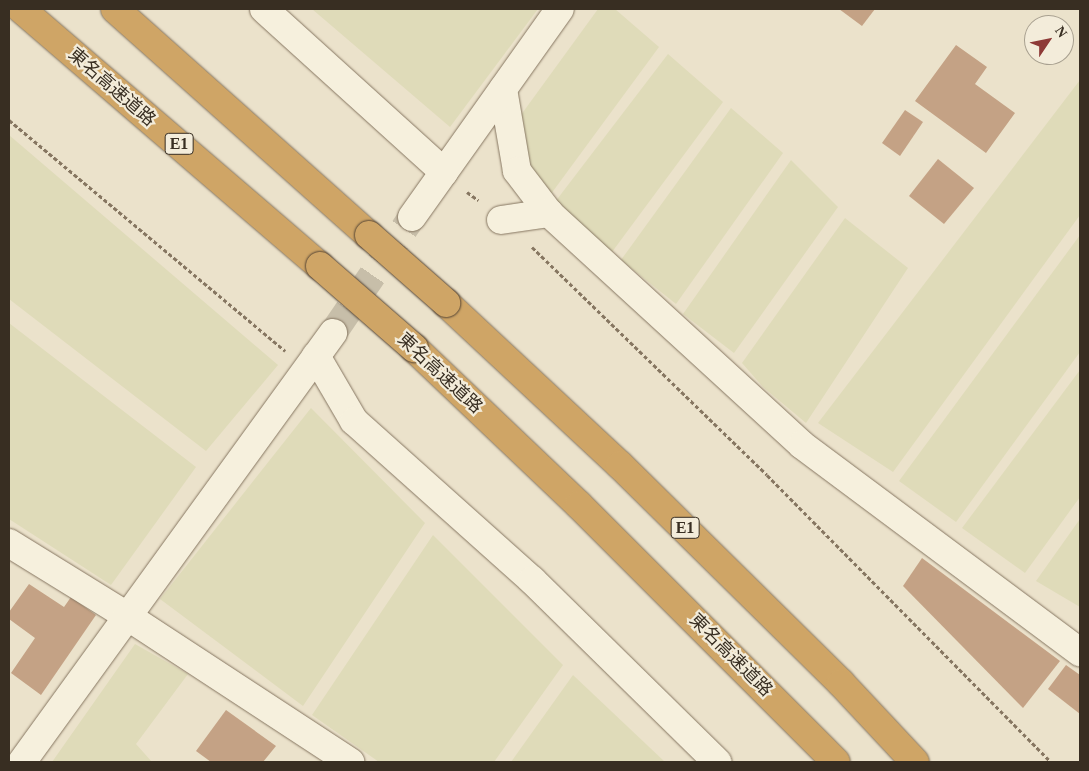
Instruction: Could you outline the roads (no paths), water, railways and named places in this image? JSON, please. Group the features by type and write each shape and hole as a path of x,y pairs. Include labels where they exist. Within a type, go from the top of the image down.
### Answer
{"highway":[{"name":"E1","path":"115,9 446,303 620,465 840,683 915,762"},
{"name":"東名高速道路","path":"29,16 414,348 580,505 836,762"}],"street":[{"path":"264,9 444,172"},
{"path":"412,217 560,9"},
{"path":"503,88 517,172 549,213 802,445 1080,652"},
{"path":"501,220 549,213"},
{"path":"22,762 333,333"},
{"path":"311,362 354,422 532,580 717,762"},
{"path":"9,543 127,616 350,762"}],"tunnel":[{"path":"333,333 412,217"}]}
